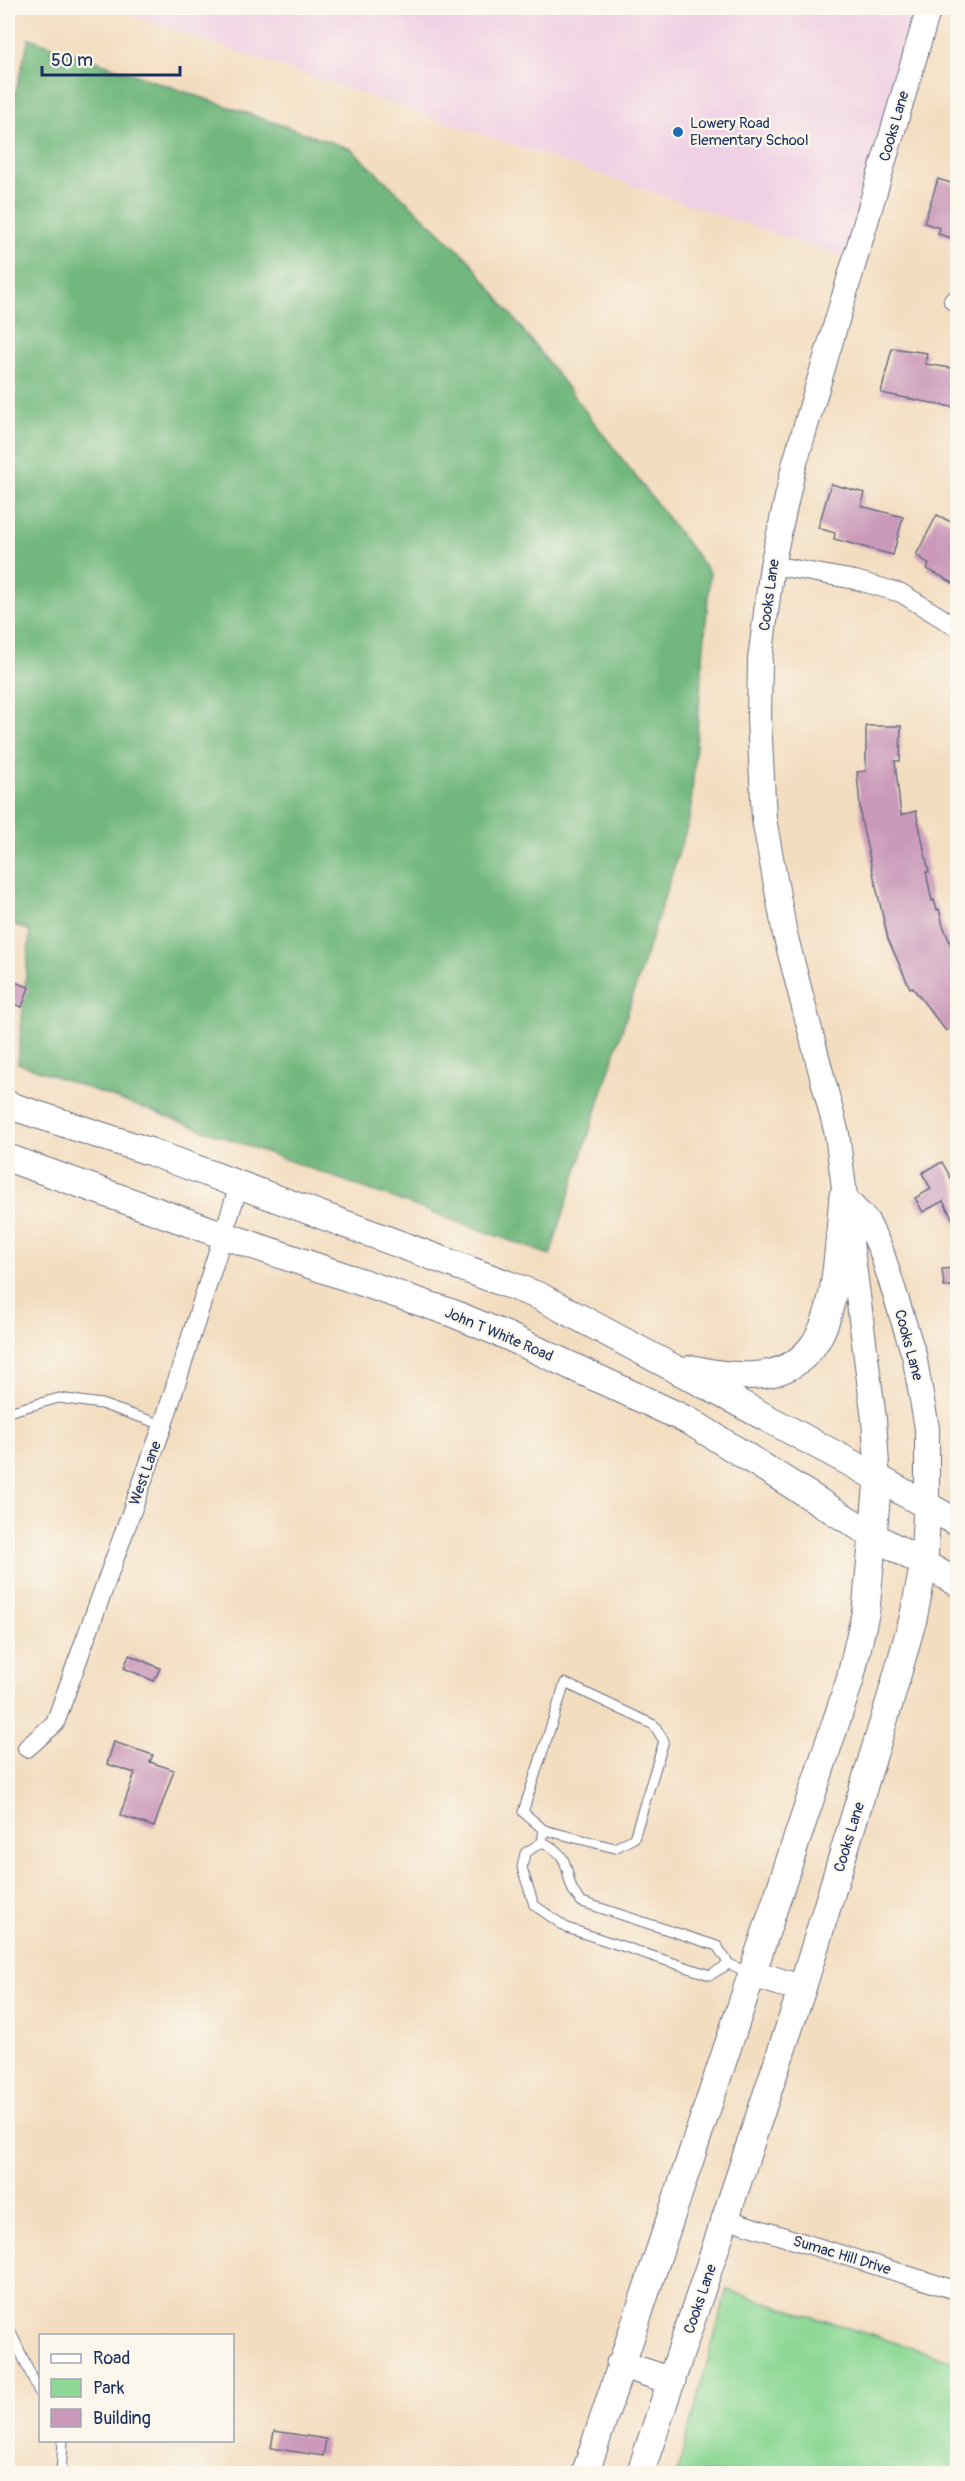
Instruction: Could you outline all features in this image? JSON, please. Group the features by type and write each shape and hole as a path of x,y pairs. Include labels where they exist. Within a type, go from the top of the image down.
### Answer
{"main road":[{"path":"8,1105 151,1152 539,1296 851,1463 957,1523"},
{"name":"John T White Road","path":"8,1158 223,1235 452,1313 518,1341 691,1422 874,1536 957,1583"},
{"path":"658,1361 718,1375 742,1377 770,1374 804,1359 822,1333 834,1292 843,1196"},
{"name":"Cooks Lane","path":"585,2474 620,2364 677,2200 740,1969 850,1680 867,1610 878,1480"},
{"name":"Cooks Lane","path":"640,2474 802,1989 891,1697 913,1619 924,1564 927,1505"},
{"path":"740,1969 802,1989"},
{"path":"620,2364 672,2381"}],"street":[{"name":"Cooks Lane","path":"878,1480 874,1419 843,1196 837,1134 785,934 764,819 759,720 760,684 772,565 794,466 929,8"},
{"path":"772,565 855,580 901,592 957,628"},
{"name":"West Lane","path":"27,1748 55,1723 163,1425 240,1185"},
{"name":"Cooks Lane","path":"843,1196 867,1221 881,1250 914,1355 927,1428 927,1505"},
{"name":"Sumac Hill Drive","path":"727,2219 957,2291"}],"lane":[{"path":"8,1413 59,1398 101,1404 163,1425"},
{"path":"565,1683 654,1725 664,1741 634,1838 615,1848 544,1830 523,1812 565,1683"},
{"path":"544,1830 542,1842 525,1853 522,1868 534,1905 567,1928 710,1975 740,1969"},
{"path":"542,1842 554,1847 565,1859 574,1895 582,1902 717,1946 740,1969"},
{"path":"8,2326 39,2392"},
{"path":"61,2474 63,2442"}],"shaded area":[{"name":"Lowery Road Elementary School","path":"109,8 914,8 844,257"}],"green space":[{"path":"29,38 351,149 469,260 710,573 690,817 550,1255 18,1063 30,931 8,922 8,124"},
{"path":"727,2290 957,2362 957,2473 677,2473"}],"building":[{"path":"938,179 957,185 955,239 938,234 940,228 924,223"},
{"path":"892,348 927,353 925,364 957,369 957,408 881,393"},
{"path":"831,484 865,493 861,506 903,517 893,555 834,539 835,533 818,528"},
{"path":"937,515 957,525 957,585 927,569 929,564 916,555"},
{"path":"866,726 901,726 900,761 895,761 901,815 916,811 929,872 926,872 932,901 934,900 937,910 939,909 957,961 957,1022 946,1031 912,987 910,988 888,939 861,820 857,772 866,771"},
{"path":"8,980 29,987 22,1007 8,1002"},
{"path":"942,1162 957,1189 957,1227 943,1201 923,1212 915,1198 931,1189 922,1173"},
{"path":"957,1268 957,1285 944,1287 942,1269"},
{"path":"129,1655 160,1668 154,1681 124,1668"},
{"path":"114,1742 153,1755 150,1762 174,1770 154,1827 120,1815 135,1773 107,1764"},
{"path":"274,2431 326,2439 323,2456 271,2448"}],"place":[{"name":"Lowery Road Elementary School","path":"678,132"}]}
